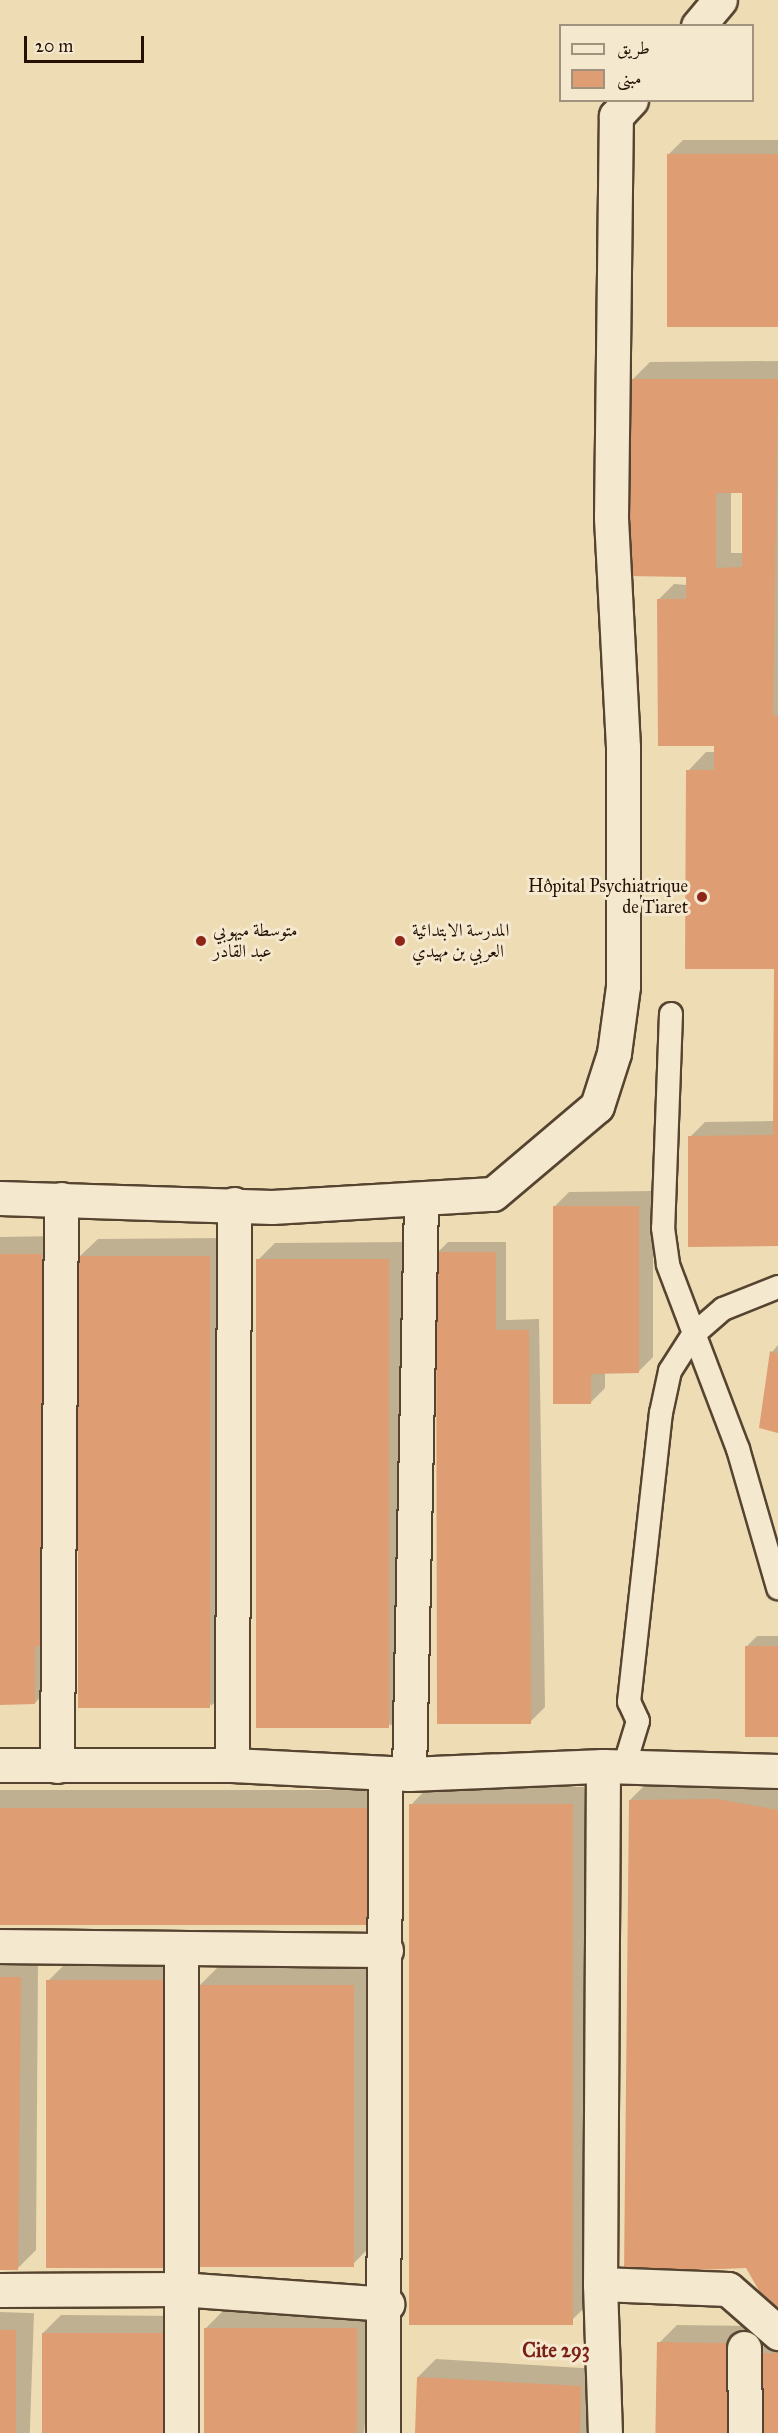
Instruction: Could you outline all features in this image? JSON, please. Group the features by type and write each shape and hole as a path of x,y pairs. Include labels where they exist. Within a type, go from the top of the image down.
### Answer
{"street":[{"path":"700,24 720,0"},
{"path":"0,1198 234,1204 421,1203 493,1194 597,1106 614,1053 623,986 623,747 611,517 616,116 629,102"},
{"path":"57,1766 61,1199"},
{"path":"382,2433 387,2304 386,1950 397,1773 421,1203"},
{"path":"232,1765 234,1204"},
{"path":"0,1765 232,1765 397,1773 613,1767 778,1772"},
{"path":"605,2433 600,2284 613,1767"},
{"path":"0,1946 386,1950"},
{"path":"181,1948 179,2289 181,2433"},
{"path":"600,2284 728,2289 778,2333"},
{"path":"0,2290 179,2289 387,2304"},
{"path":"744,2348 745,2433"}],"lane":[{"path":"671,1014 663,1228 668,1265 738,1449 778,1588"},
{"path":"613,1767 638,1722 629,1702 660,1413 670,1371 693,1335 723,1310 778,1287"}],"building":[{"path":"667,154 778,154 778,327 667,327"},
{"path":"631,379 778,379 773,715 778,715 778,1246 688,1247 688,1136 773,1135 774,969 685,969 686,770 714,770 714,746 658,746 657,599 686,599 686,577 629,576","holes":["716,493 742,493 742,567 716,568"]},
{"path":"553,1206 639,1206 639,1373 591,1374 591,1404 553,1404"},
{"path":"436,1252 496,1252 496,1330 529,1330 531,1724 437,1724"},
{"path":"0,1254 42,1254 44,1647 35,1646 35,1704 0,1705"},
{"path":"78,1256 210,1256 210,1708 78,1708"},
{"path":"256,1259 389,1259 389,1728 256,1728"},
{"path":"770,1351 778,1354 778,1433 759,1428"},
{"path":"745,1646 778,1646 778,1737 745,1737"},
{"path":"717,1799 778,1810 778,2314 772,2313 746,2268 624,2273 629,1800"},
{"path":"409,1804 573,1804 573,2325 409,2325"},
{"path":"0,1808 373,1808 373,1925 0,1925"},
{"path":"0,1977 21,1977 18,2270 0,2270"},
{"path":"46,1980 164,1980 164,2268 46,2268"},
{"path":"198,1985 354,1985 354,2267 198,2267"},
{"path":"204,2328 357,2328 357,2433 204,2433"},
{"path":"0,2330 16,2330 16,2433 0,2433"},
{"path":"42,2333 165,2333 165,2433 42,2433"},
{"path":"657,2342 735,2343 733,2433 655,2433"},
{"path":"752,2353 778,2353 778,2433 752,2433"},
{"path":"417,2377 581,2386 580,2433 415,2433"}],"place":[{"name":"Hôpital Psychiatrique de Tiaret","path":"702,897"},
{"name":"متوسطة ميهوبي عبد القادر","path":"201,941"},
{"name":"المدرسة الابتدائية العربي بن مهيدي","path":"400,941"}],"district":[{"name":"Cite 293","path":"556,2350"}]}
